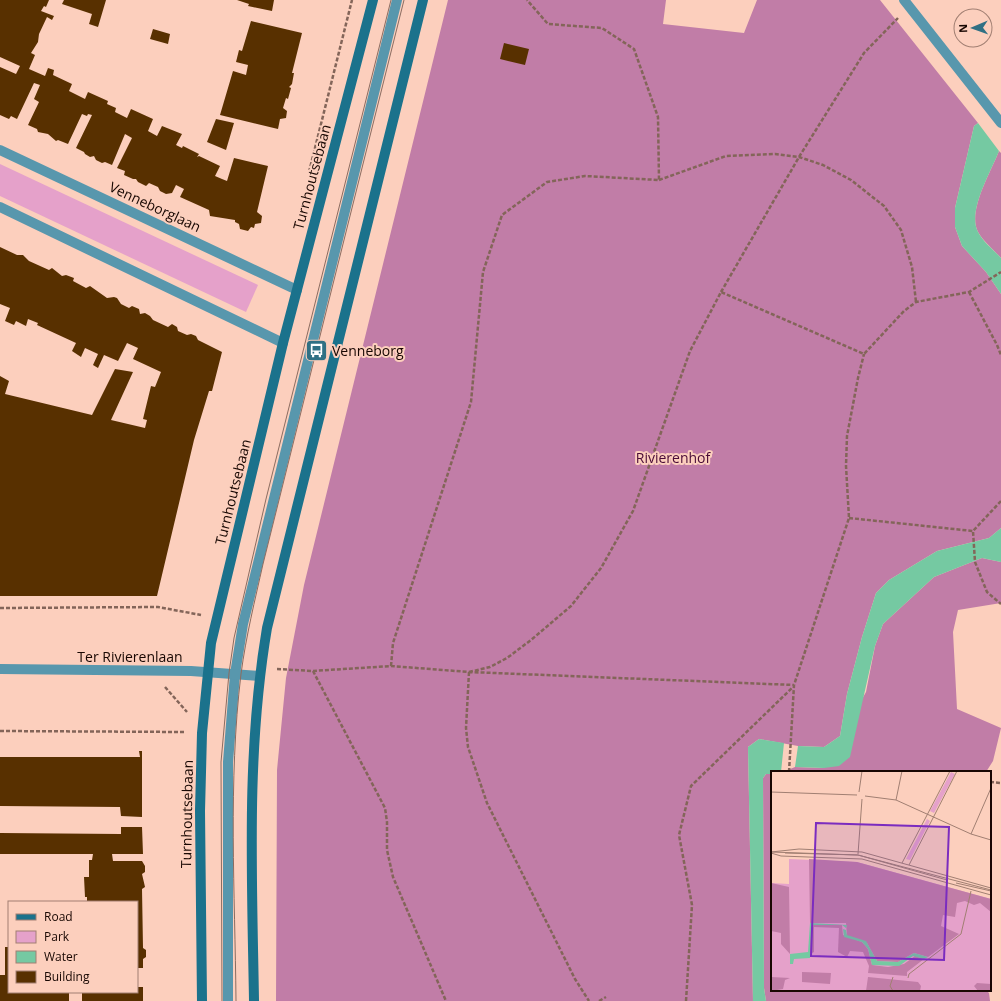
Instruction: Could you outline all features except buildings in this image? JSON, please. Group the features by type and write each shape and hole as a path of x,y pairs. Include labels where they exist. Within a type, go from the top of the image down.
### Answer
{"main road":[{"name":"Turnhoutsebaan","path":"202,1001 200,811 202,733 208,672 219,606 297,290 373,0"},
{"path":"254,1001 251,806 253,735 259,676 271,608 423,0"}],"street":[{"path":"228,1001 227,791 230,722 235,674 243,624 397,0"},
{"path":"907,4 1001,123"},
{"name":"Venneborglaan","path":"0,150 297,290"},
{"path":"0,207 284,343"},
{"name":"Ter Rivierenlaan","path":"0,669 208,672 259,676"}],"path":[{"path":"308,176 352,0"},
{"path":"527,0 548,24 602,28 634,49 658,117 659,180"},
{"path":"470,672 490,667 507,658 531,640 571,606 601,568 633,511 690,351 721,292 799,157 864,53 907,4"},
{"path":"391,666 393,643 471,402 483,272 502,215 547,182 585,176 659,180 726,156 775,154 799,157 823,165 851,180 884,206 901,230 912,267 916,302"},
{"path":"788,771 794,685 849,518 846,466 847,436 864,354 904,311 916,302 969,292 1001,272"},
{"path":"721,292 864,354"},
{"path":"969,292 1001,355"},
{"path":"1001,501 973,531 975,562 987,592 1001,604"},
{"path":"849,518 973,531"},
{"path":"0,608 158,607 201,616"},
{"path":"275,675 277,662"},
{"path":"275,669 313,670 391,666 470,672 794,685"},
{"path":"313,670 385,808 388,822 388,856 393,877 446,1001"},
{"path":"151,671 187,712"},
{"path":"470,672 466,728 468,747 487,803 575,979 589,1001"},
{"path":"686,1001 692,905 679,835 691,786 794,685"},
{"path":"0,732 186,732"},
{"path":"991,782 1001,783"},
{"path":"599,1001 606,997"}],"green space":[{"name":"Rivierenhof","path":"448,0 666,0 663,24 744,33 757,0 880,0 978,123 974,126 955,208 955,227 962,246 986,272 1001,294 1001,528 989,538 937,551 889,580 876,593 862,637 847,694 840,736 824,747 798,746 759,739 748,747 753,1001 276,1001 277,770 286,678 304,585"},
{"path":"999,151 1001,153 1001,258 980,235 975,223 981,192"},
{"path":"0,164 258,285 246,312 0,196"},
{"path":"982,558 1001,562 1001,603 958,610 953,632 957,709 1001,728 993,761 987,771 785,771 795,767 824,768 866,692 875,646 883,624 934,577"},
{"path":"766,774 771,774 771,991 987,991 989,993 990,1001 766,1001 764,988 763,778"}],"water":[{"path":"978,123 999,151 981,192 975,223 980,236 1001,258 1001,294 986,272 962,246 955,227 955,208 974,126"},
{"path":"1001,528 1001,562 982,558 934,577 883,624 875,646 850,757 839,766 824,768 795,767 798,746 824,747 840,736 847,694 862,637 876,593 889,580 937,551 989,538"},
{"path":"759,739 784,743 781,771 771,771 771,774 766,774 763,778 764,988 766,1001 753,1001 748,747"}],"tram line":[{"path":"222,1001 221,762 229,673 234,638 266,499 391,0"},
{"path":"236,1001 233,796 237,715 243,660 263,564 404,0"}],"place":[{"name":"Venneborg","path":"316,351"}]}
